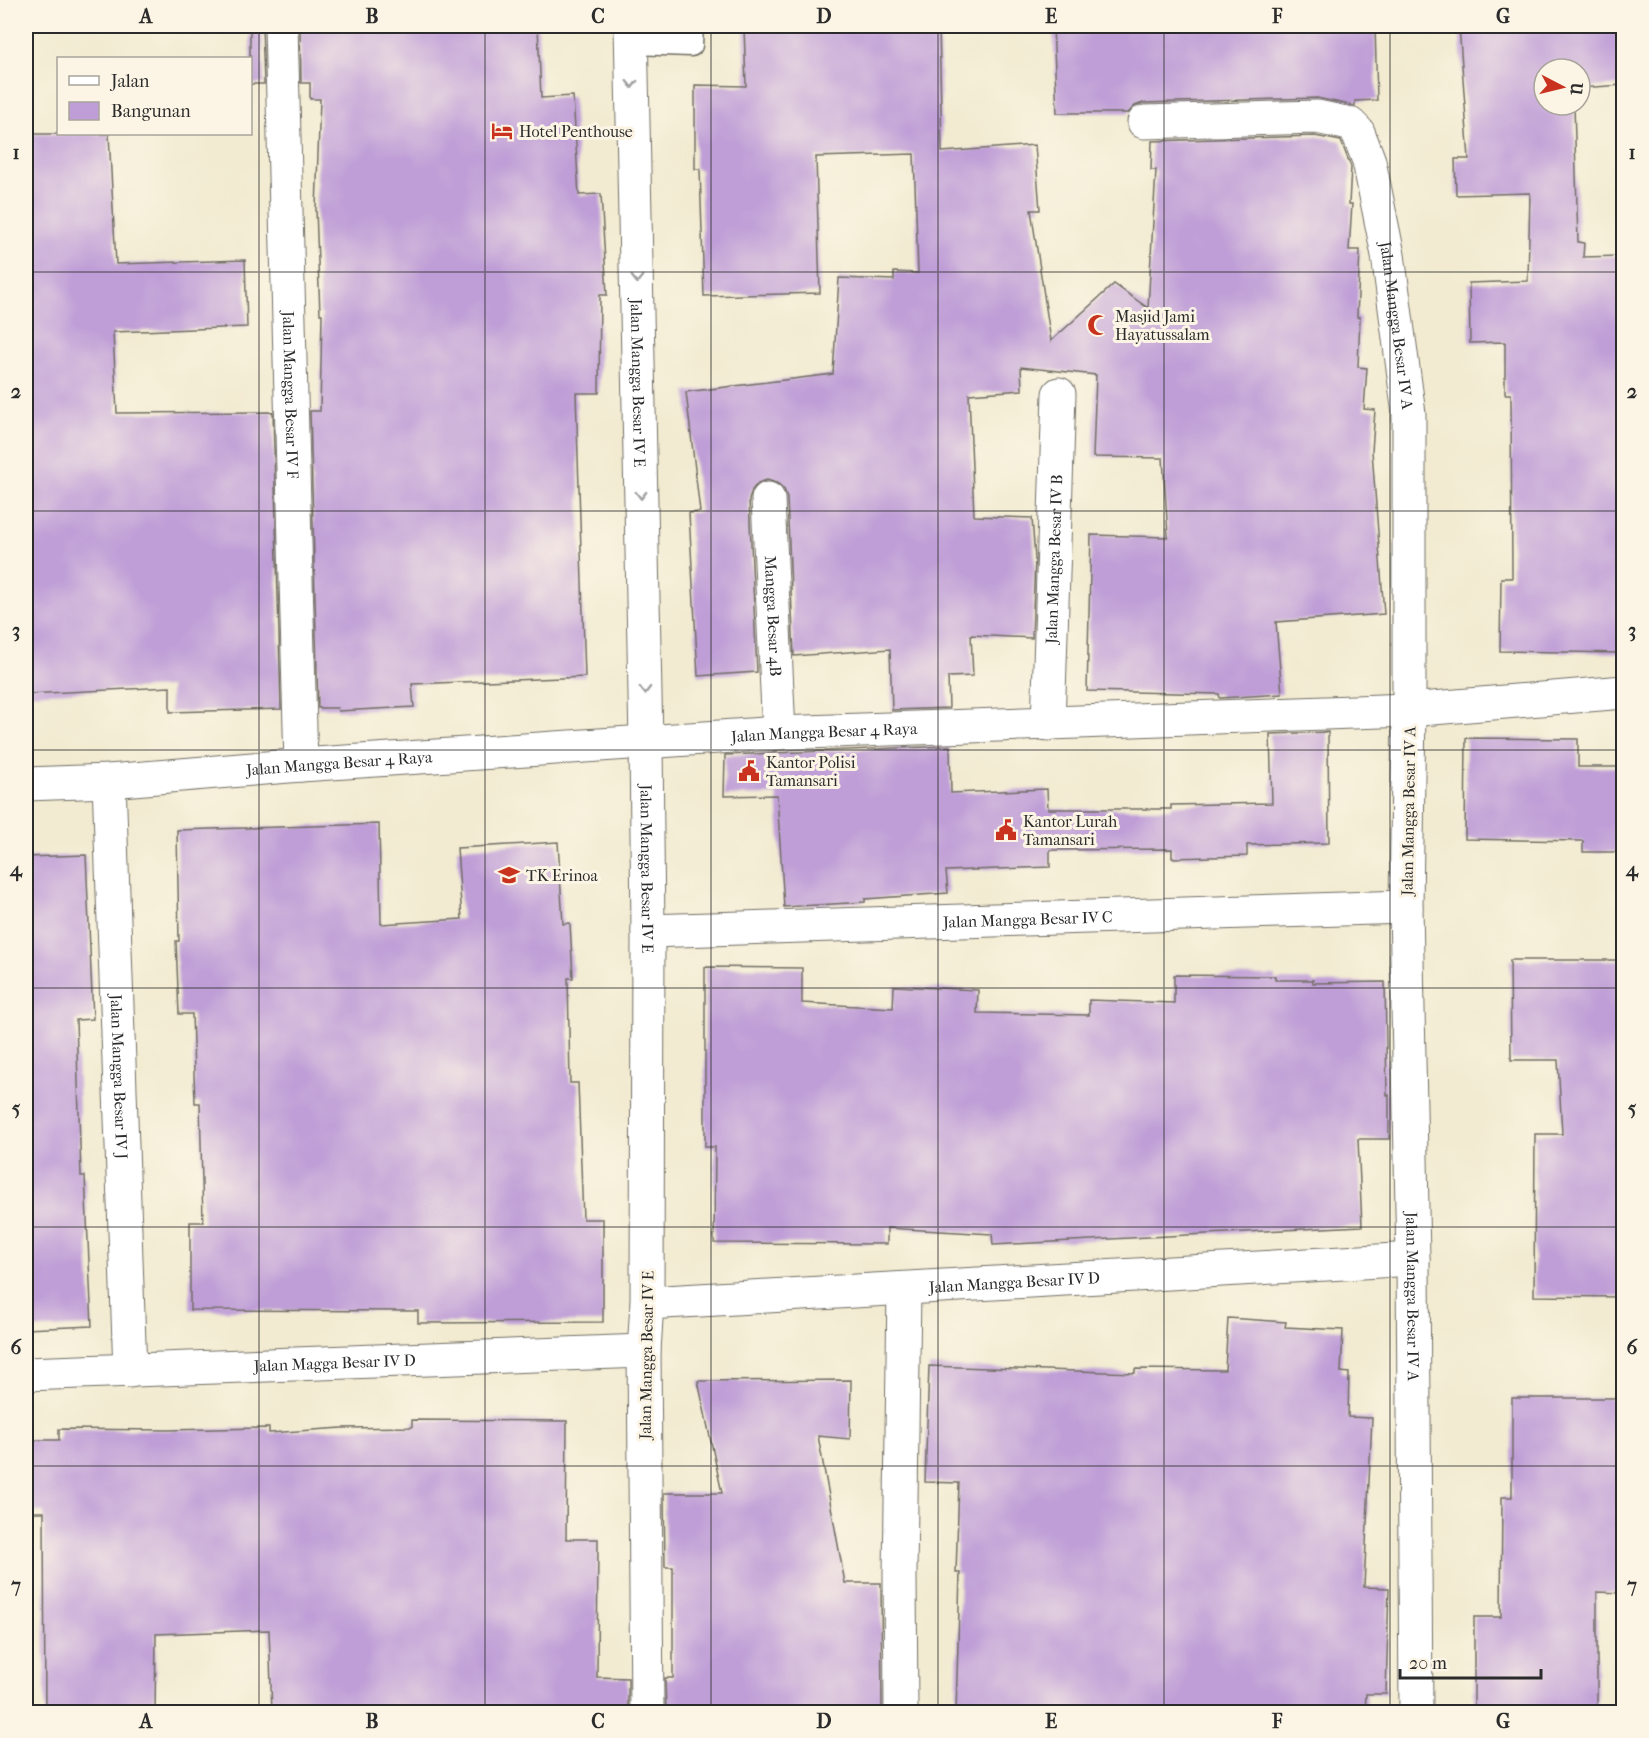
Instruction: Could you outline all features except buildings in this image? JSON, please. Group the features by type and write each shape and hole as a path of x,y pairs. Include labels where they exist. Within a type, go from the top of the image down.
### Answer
{"street":[{"name":"Jalan Mangga Besar IV F","path":"281,26 301,765"},
{"name":"Jalan Mangga Besar IV E","path":"631,34 648,931 645,1351 647,1713"},
{"name":"Jalan Mangga Besar IV A","path":"1144,122 1317,117 1350,124 1358,132 1369,161 1388,255 1409,414 1409,710 1406,907 1413,1259 1416,1713"},
{"name":"Jalan Mangga Besar IV B","path":"1048,724 1059,394"},
{"name":"Mangga Besar 4B","path":"768,499 779,733"},
{"name":"Jalan Mangga Besar 4 Raya","path":"26,784 109,781 301,765 779,733 1409,710 1623,692"},
{"name":"Jalan Mangga Besar IV J","path":"109,781 130,1371"},
{"name":"Jalan Mangga Besar IV C","path":"648,931 1406,907"},
{"name":"Jalan Mangga Besar IV D","path":"647,1303 1413,1259"},
{"path":"902,1713 900,1575 904,1289"},
{"name":"Jalan Magga Besar IV D","path":"26,1374 645,1351"}],"lane":[{"path":"631,34 691,45 692,26"}],"place":[{"name":"Hotel Penthouse","path":"502,131"},
{"name":"Masjid Jami Hayatussalam","path":"1098,325"},
{"name":"Kantor Polisi Tamansari","path":"749,771"},
{"name":"Kantor Lurah Tamansari","path":"1006,830"},
{"name":"TK Erinoa","path":"509,875"}]}
